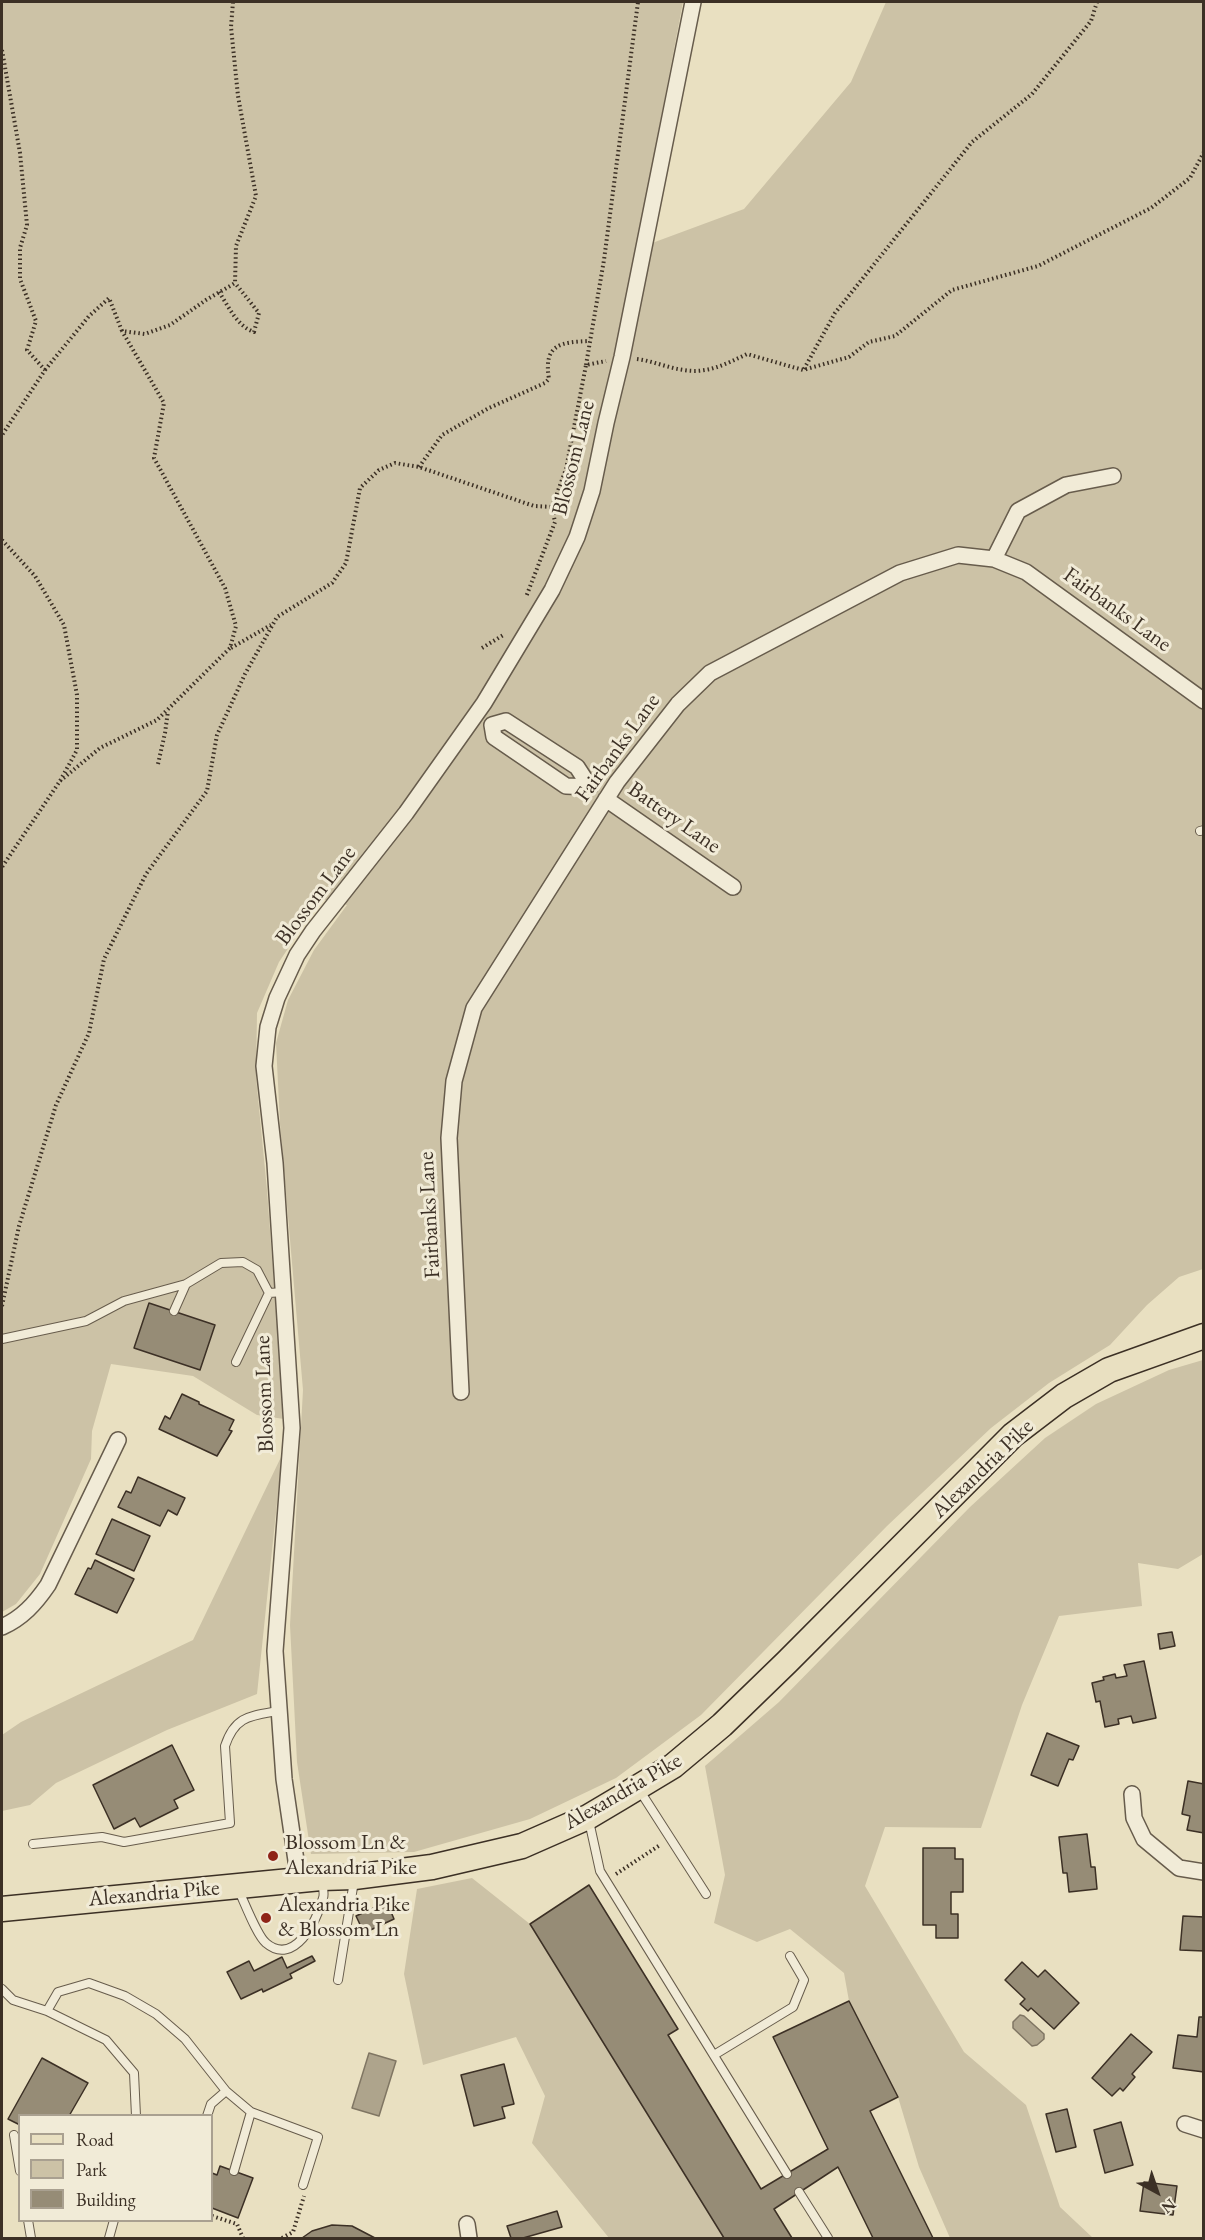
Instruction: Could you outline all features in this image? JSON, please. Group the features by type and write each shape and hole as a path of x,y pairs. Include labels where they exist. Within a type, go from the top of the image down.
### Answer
{"main road":[{"name":"Alexandria Pike","path":"2,1909 354,1877 432,1867 522,1846 588,1817 673,1766 722,1725 1013,1435 1064,1396 1109,1370 1203,1336"}],"street":[{"name":"Blossom Lane","path":"310,1880 284,1779 275,1651 292,1428 277,1292 275,1163 264,1066 268,1027 277,998 297,955 313,931 406,813 478,712 524,640 552,590 577,537 592,491 622,357 693,2"},
{"path":"994,559 1018,511 1066,485 1113,476"},
{"name":"Fairbanks Lane","path":"461,1392 449,1138 454,1081 474,1008 617,782 678,704 710,673 900,573 958,555 994,559 1026,572 1203,701"},
{"name":"Battery Lane","path":"506,721 577,767 590,787 566,786 494,737 492,725 506,721"},
{"name":"Battery Lane","path":"606,799 733,887"},
{"path":"2,1627 20,1617 35,1604 48,1585 118,1440"},
{"path":"1131,1794 1134,1818 1144,1839 1179,1868 1203,1872"},
{"path":"1185,2124 1203,2130"}],"lane":[{"name":"Battery Lane","path":"478,712 492,725"},
{"name":"Battery Lane","path":"590,787 606,799"},
{"path":"2,1340 86,1321 124,1301 186,1284 222,1263 243,1262 257,1270 277,1292 236,1362"},
{"path":"174,1311 186,1284"},
{"path":"33,1844 102,1837 123,1842 231,1823 225,1746 229,1734 246,1717 278,1711"},
{"path":"638,1787 706,1894"},
{"path":"588,1817 600,1871 787,2174"},
{"path":"338,1980 354,1877"},
{"path":"237,1887 264,1942 276,1950 286,1950 310,1932 324,1896 310,1880"},
{"path":"714,2055 793,2007 804,1980 790,1956"},
{"path":"47,2011 58,1992 89,1983 125,1996 156,2014 185,2038 226,2091 251,2112 318,2137 303,2185"},
{"path":"2,1989 13,2000 47,2011 106,2040 134,2073 136,2114"},
{"path":"207,2114 211,2104 226,2091"},
{"path":"234,2171 251,2112"},
{"path":"14,2135 18,2159"},
{"path":"799,2192 828,2238"},
{"path":"28,2222 31,2238"},
{"path":"109,2238 113,2222"}],"path":[{"path":"219,292 239,322 254,332 259,313 236,284 236,246 256,196 238,96 231,27 233,2"},
{"path":"523,605 555,522 552,507 566,469 606,248 638,2"},
{"path":"803,370 835,312 972,142 1032,94 1091,21 1097,2"},
{"path":"2,50 20,153 27,225 20,248 20,279 36,321 27,350 45,370"},
{"path":"586,364 622,357 650,360 684,370 714,370 747,354 803,370 849,357 869,342 895,336 952,290 1038,266 1151,208 1190,178 1203,152"},
{"path":"122,331 144,334 170,325 219,292 236,284"},
{"path":"2,435 45,370 89,316 109,298 122,331 164,403 154,458 225,588 236,626 230,648"},
{"path":"419,467 442,435 489,408 545,383 549,379 547,368 549,355 556,346 572,341 590,341"},
{"path":"2,1306 19,1226 56,1105 89,1033 104,959 146,874 207,791 217,735 244,674 277,617 332,583 346,563 360,489 378,470 395,463 419,467 534,506 552,507"},
{"path":"2,540 35,576 64,625 77,695 77,750 60,781 2,867"},
{"path":"60,781 100,748 157,720 230,648 274,624"},
{"path":"482,648 505,634 510,628"},
{"path":"158,764 168,710"},
{"path":"606,1881 670,1838"},
{"path":"282,2238 293,2232 304,2198 303,2185"},
{"path":"213,2216 237,2223 243,2238"}],"green space":[{"path":"2,2 683,2 636,249 744,209 851,82 886,2 1203,2 1203,1269 1179,1277 1147,1305 1110,1345 1049,1383 991,1428 887,1526 701,1715 616,1778 530,1819 414,1852 311,1854 297,1762 290,1625 303,1390 280,1124 276,1043 288,1000 314,950 347,905 321,899 279,962 257,1013 256,1077 284,1419 257,1415 193,1376 111,1364 92,1431 91,1459 40,1574 16,1604 2,1612"},
{"path":"1203,1360 1203,1554 1178,1569 1138,1563 1142,1606 1059,1616 1022,1705 981,1828 885,1827 865,1886 964,2052 1026,2105 1060,2207 1093,2238 950,2238 919,2167 898,2097 849,2001 844,1973 790,1929 757,1942 714,1923 725,1875 705,1766 779,1702 970,1507 1045,1438 1096,1404 1169,1370"},
{"path":"282,1455 257,1694 167,1730 56,1783 30,1805 2,1811 2,1735 21,1722 193,1640"},
{"path":"472,1878 530,1924 724,2238 609,2238 532,2143 545,2096 516,2037 423,2065 404,1974 417,1889"}],"shaded area":[{"path":"1020,2015 1044,2034 1044,2039 1037,2045 1032,2046 1013,2028 1013,2022"},
{"path":"369,2053 396,2061 379,2116 352,2108"}],"building":[{"path":"149,1303 215,1325 200,1370 134,1348"},
{"path":"182,1394 234,1420 229,1430 232,1431 217,1456 159,1429 165,1416 170,1419"},
{"path":"138,1477 185,1498 177,1515 168,1510 160,1526 118,1507 126,1491 131,1493"},
{"path":"112,1519 150,1536 134,1571 96,1554"},
{"path":"95,1560 134,1579 117,1613 75,1594 88,1568 91,1569"},
{"path":"1172,1632 1175,1646 1160,1649 1158,1634"},
{"path":"1144,1661 1156,1718 1133,1723 1131,1716 1118,1719 1119,1724 1105,1727 1100,1701 1096,1702 1092,1683 1115,1674 1116,1678 1127,1676 1124,1665"},
{"path":"1047,1733 1079,1746 1073,1760 1069,1759 1058,1786 1031,1775"},
{"path":"172,1745 194,1790 174,1800 178,1808 140,1827 135,1818 114,1829 93,1785"},
{"path":"1188,1781 1204,1784 1204,1833 1187,1830 1190,1816 1182,1814"},
{"path":"1087,1834 1091,1867 1095,1867 1097,1889 1069,1892 1067,1873 1063,1873 1059,1837"},
{"path":"923,1848 955,1848 955,1859 963,1859 963,1892 951,1892 951,1914 958,1914 958,1938 936,1938 936,1925 923,1925"},
{"path":"589,1885 678,2029 668,2035 761,2189 828,2149 773,2037 849,2001 898,2097 870,2111 933,2238 873,2238 838,2167 774,2209 792,2238 724,2238 530,1924"},
{"path":"387,1902 394,1919 364,1933 356,1916"},
{"path":"1183,1916 1204,1917 1204,1951 1180,1950"},
{"path":"312,1956 315,1961 290,1974 292,1978 263,1992 262,1989 241,1999 227,1972 249,1961 254,1971 282,1957 287,1968"},
{"path":"1022,1962 1038,1977 1045,1970 1079,2003 1054,2029 1031,2008 1028,2011 1020,2004 1025,1999 1005,1980"},
{"path":"1199,2017 1204,2017 1204,2072 1173,2068 1178,2035 1197,2037"},
{"path":"1131,2034 1152,2052 1132,2074 1135,2077 1123,2091 1120,2088 1112,2096 1092,2078"},
{"path":"42,2058 88,2083 70,2114 18,2114 18,2124 8,2119"},
{"path":"504,2064 514,2104 502,2107 505,2118 474,2126 461,2075"},
{"path":"1067,2109 1076,2147 1056,2152 1046,2114"},
{"path":"1121,2122 1133,2165 1105,2173 1094,2130"},
{"path":"220,2166 253,2178 238,2218 213,2208 213,2173 217,2175"},
{"path":"1144,2182 1177,2186 1173,2215 1140,2211"},
{"path":"557,2211 562,2227 523,2238 511,2238 507,2226"},
{"path":"332,2225 352,2226 375,2238 302,2238 312,2231"}],"place":[{"name":"Blossom Ln & Alexandria Pike","path":"273,1856"},
{"name":"Alexandria Pike & Blossom Ln","path":"266,1918"}]}
